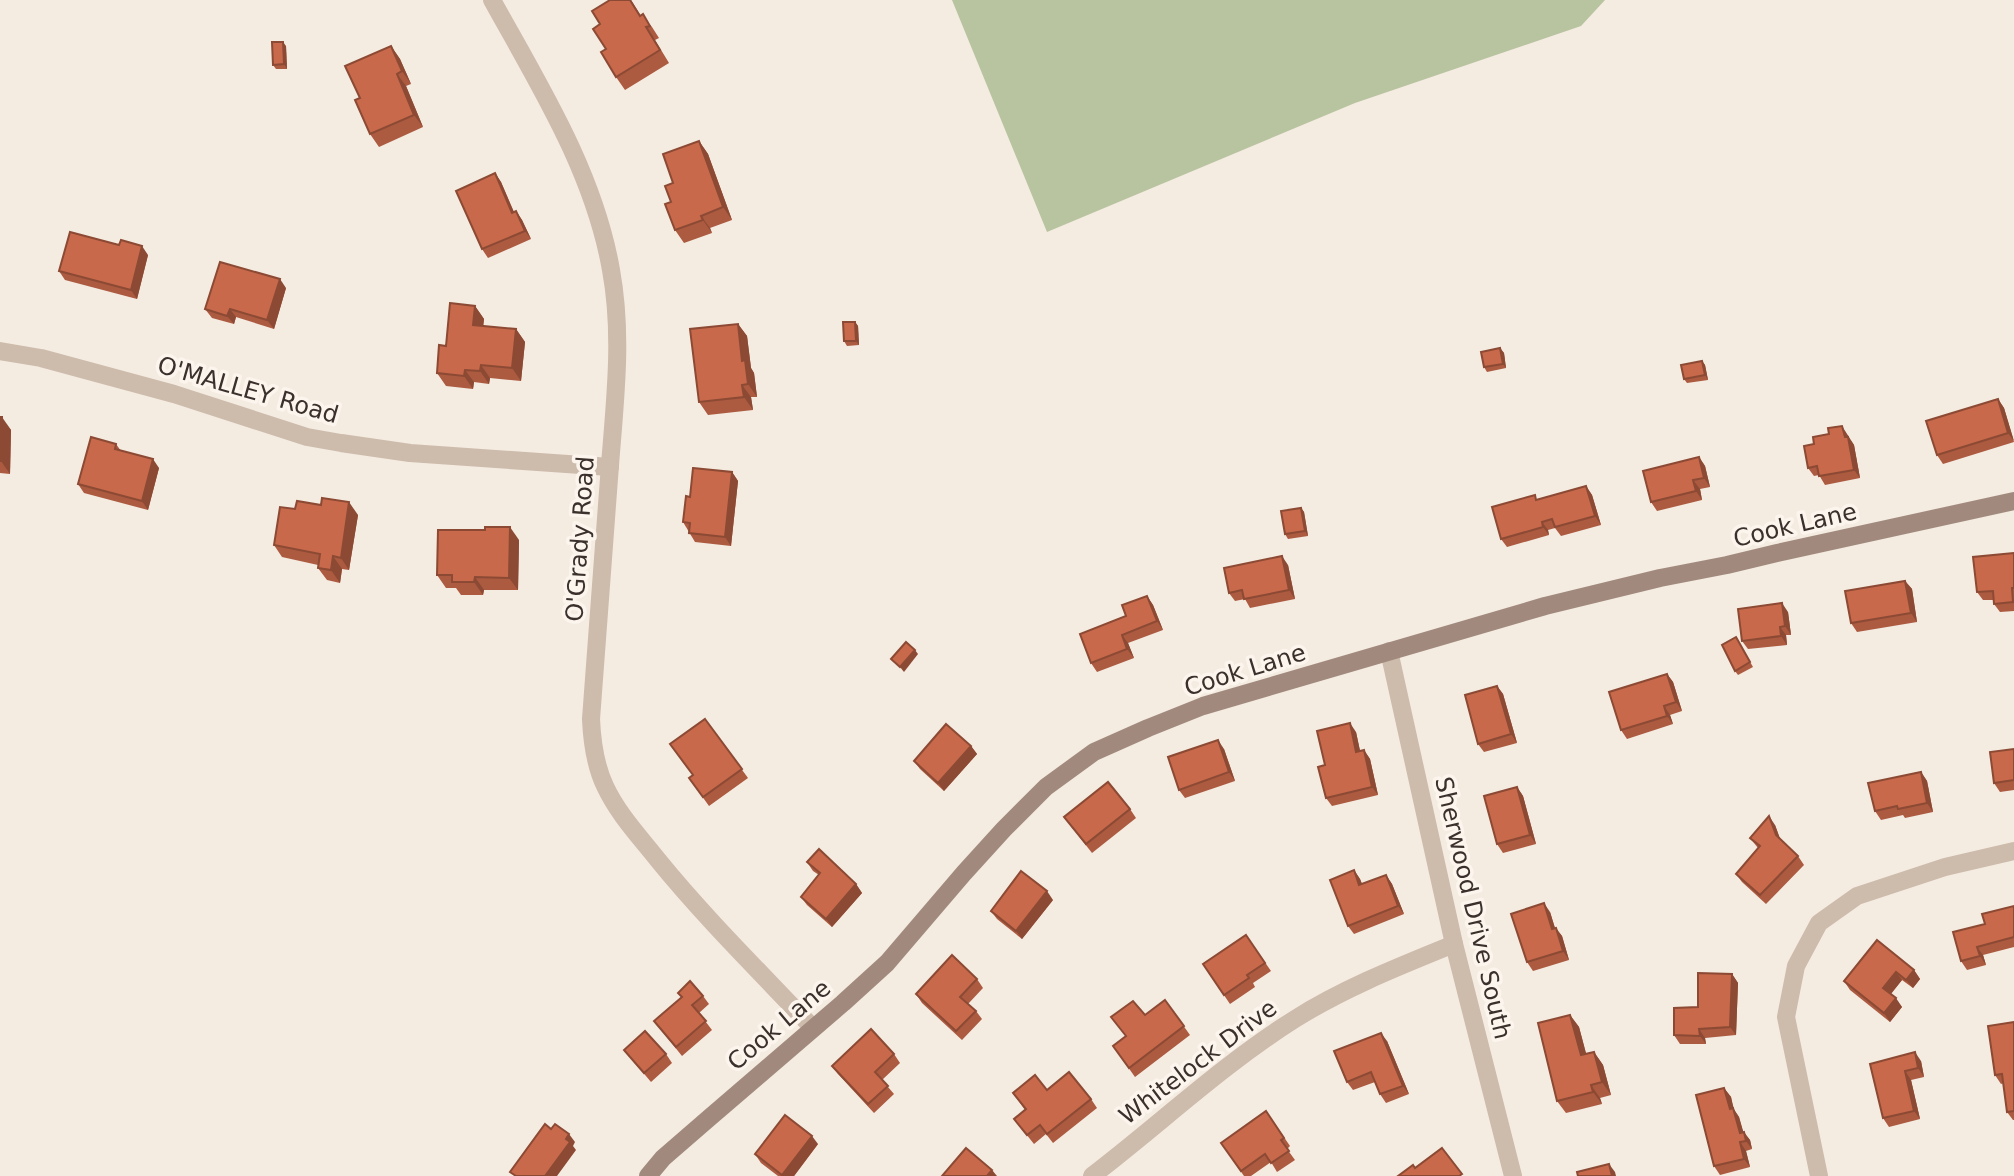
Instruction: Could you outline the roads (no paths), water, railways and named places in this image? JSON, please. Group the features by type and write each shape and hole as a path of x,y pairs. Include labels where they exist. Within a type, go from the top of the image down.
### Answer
{"street":[{"name":"O'Grady Road","path":"492,0 560,124 586,185 605,245 615,299 615,397 591,719 594,752 604,783 619,812 685,892 813,1028"},
{"name":"O'MALLEY Road","path":"0,351 41,358 160,390 307,437 410,453 610,467"},
{"name":"Cook Lane","path":"648,1176 663,1158 887,963 1004,829 1046,787 1094,752 1203,706 1545,606 2014,501"},
{"name":"Sherwood Drive South","path":"1389,651 1454,944 1513,1176"},
{"path":"1819,1176 1786,1017 1796,966 1819,923 1857,896 1945,867 2014,850"},
{"name":"Whitelock Drive","path":"1092,1176 1217,1073 1296,1018 1370,979 1454,944"}]}
